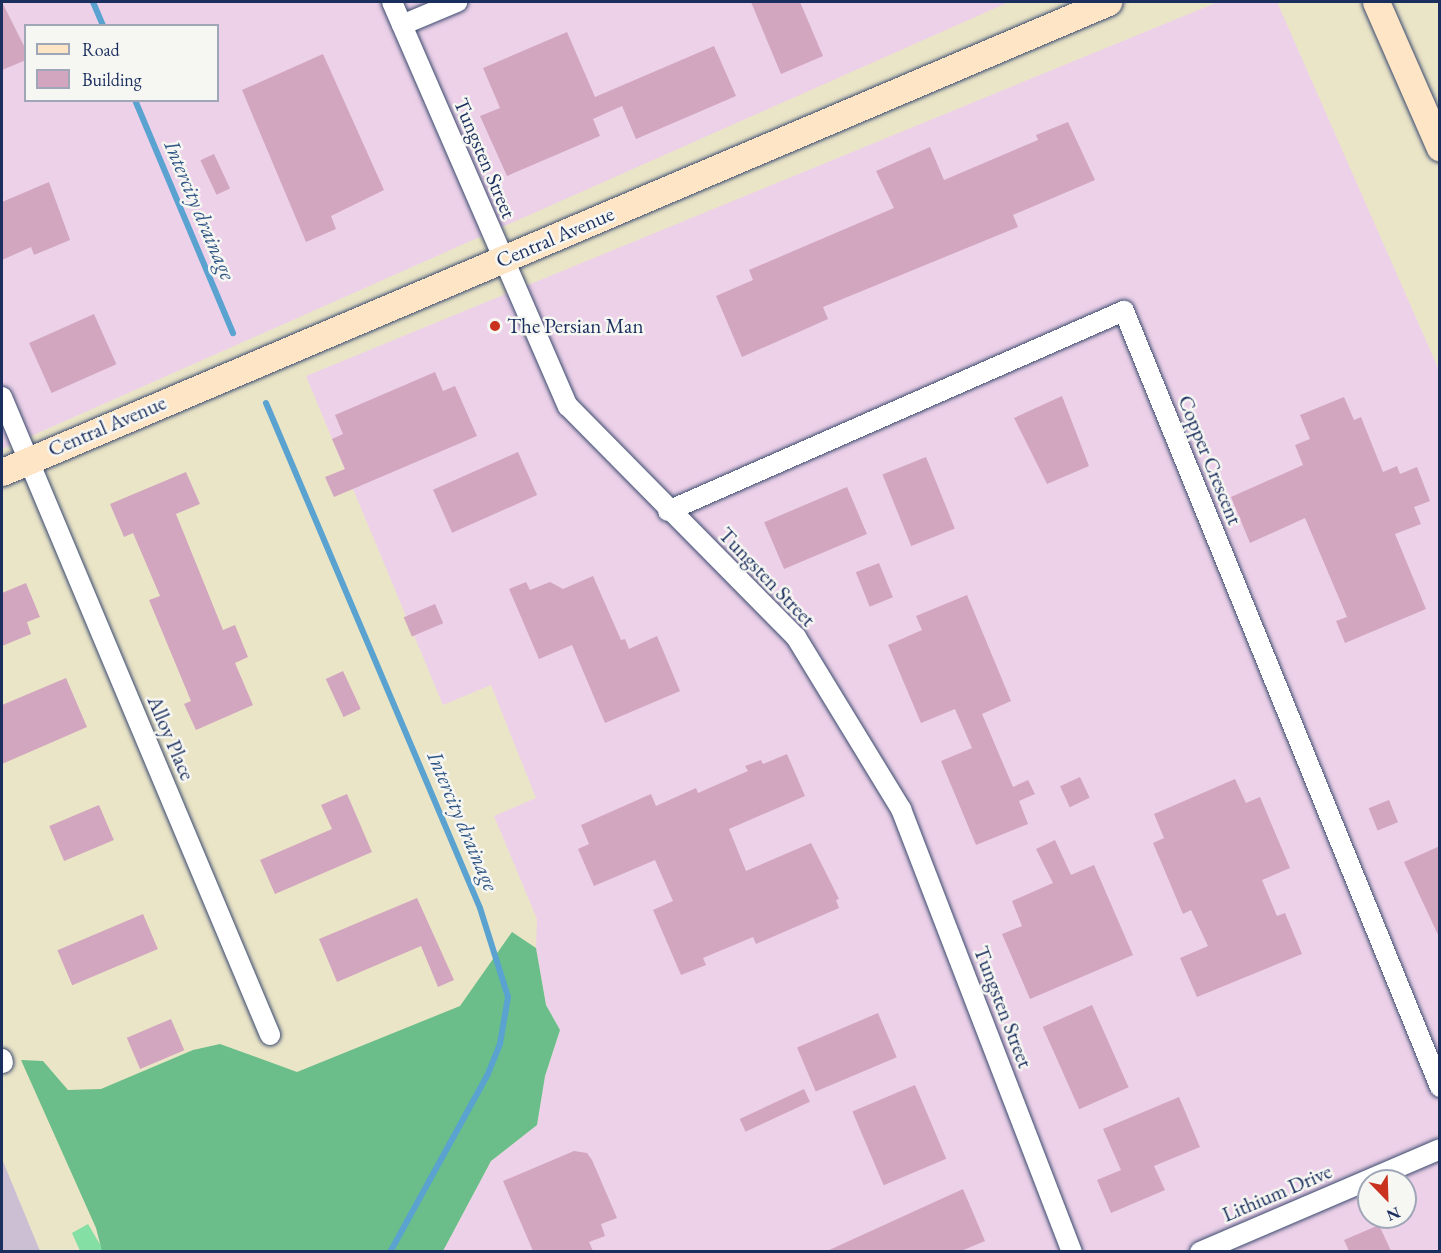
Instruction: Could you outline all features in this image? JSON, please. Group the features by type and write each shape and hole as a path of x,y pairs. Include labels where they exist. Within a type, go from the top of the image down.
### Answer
{"main road":[{"name":"Central Avenue","path":"2,472 1108,2"},
{"path":"1376,2 1440,148"}],"street":[{"name":"Tungsten Street","path":"392,2 502,260 568,406 668,511 796,637 901,809 1072,1251"},
{"path":"402,25 458,2"},
{"name":"Copper Crescent","path":"668,511 1124,311 1440,1087"},
{"name":"Alloy Place","path":"2,397 270,1035"},
{"name":"Lithium Drive","path":"1200,1251 1440,1149"}],"shaded area":[{"path":"2,2 1009,2 2,449"},
{"path":"1218,2 1277,2 1439,370 1439,1251 443,1251 491,1161 537,1125 545,1076 560,1030 546,1005 536,948 537,919 494,816 536,798 491,685 443,705 306,376"},
{"path":"2,1159 40,1251 2,1251"}],"green space":[{"path":"512,932 536,948 546,1005 560,1030 545,1076 537,1125 491,1161 443,1251 102,1251 96,1228 21,1060 43,1061 68,1090 101,1089 193,1050 220,1044 297,1072 460,1006"},
{"path":"88,1224 104,1251 80,1251 72,1233"}],"building":[{"path":"2,2 24,46 24,61 2,70"},
{"path":"751,2 800,2 823,56 781,74"},
{"path":"567,32 595,97 714,46 736,96 636,139 622,106 593,119 600,136 507,176 480,116 500,108 483,68"},
{"path":"323,54 384,190 331,216 336,229 306,242 242,90"},
{"path":"1068,122 1095,180 1013,215 1018,227 823,307 828,319 742,357 716,296 753,280 749,270 894,208 876,171 930,147 944,180 1038,140 1036,135"},
{"path":"214,154 230,188 216,195 200,160"},
{"path":"49,182 70,240 34,255 31,247 2,260 2,202"},
{"path":"94,314 116,364 52,393 29,343"},
{"path":"435,372 443,391 455,386 477,436 334,497 325,477 345,469 332,439 343,434 335,415"},
{"path":"1062,396 1089,466 1047,484 1014,418"},
{"path":"1344,397 1354,420 1361,417 1383,472 1397,466 1400,474 1417,467 1430,501 1414,507 1421,524 1395,534 1426,609 1345,643 1336,621 1347,617 1305,518 1250,543 1231,497 1303,465 1295,445 1310,439 1300,415"},
{"path":"518,452 537,495 452,533 433,490"},
{"path":"926,457 955,528 911,546 882,475"},
{"path":"186,472 200,504 176,514 223,630 235,625 248,657 235,663 253,705 196,730 184,704 191,701 149,600 160,596 133,533 124,537 110,504"},
{"path":"847,487 867,534 784,569 764,522"},
{"path":"879,563 893,597 870,607 856,572"},
{"path":"593,576 621,640 625,639 629,649 657,636 680,691 605,723 572,645 539,659 509,589 526,582 530,590 550,582 563,589"},
{"path":"26,583 40,617 27,622 31,634 2,646 2,593"},
{"path":"967,595 1011,701 982,714 1013,787 1028,780 1035,794 1019,801 1028,824 976,845 941,761 972,748 955,709 921,723 888,645 922,630 916,616"},
{"path":"435,604 443,623 412,637 404,617"},
{"path":"343,671 361,709 344,717 326,679"},
{"path":"66,678 87,727 2,764 2,705"},
{"path":"787,754 805,796 729,829 746,871 811,843 839,899 836,900 839,908 756,944 753,937 703,958 706,965 681,975 653,910 673,901 655,860 594,886 578,849 589,844 581,825 651,794 656,806 696,788 698,793 748,771 745,766 761,760 763,764"},
{"path":"1080,777 1090,798 1070,807 1060,786"},
{"path":"1235,779 1246,803 1260,797 1290,868 1262,880 1277,916 1285,913 1302,954 1197,997 1180,958 1208,946 1191,910 1183,914 1153,843 1164,838 1154,814"},
{"path":"347,794 372,852 275,894 260,860 332,829 321,805"},
{"path":"1389,800 1398,822 1378,830 1369,808"},
{"path":"99,805 114,840 64,861 49,826"},
{"path":"1055,840 1071,875 1094,865 1133,955 1030,999 1002,934 1022,926 1012,901 1053,883 1036,849"},
{"path":"1440,846 1440,939 1404,862"},
{"path":"417,898 454,980 438,987 421,946 337,982 319,939"},
{"path":"143,914 158,949 72,985 57,950"},
{"path":"1092,1005 1129,1087 1079,1109 1043,1027"},
{"path":"878,1013 897,1057 816,1092 797,1047"},
{"path":"171,1019 184,1050 140,1069 127,1038"},
{"path":"915,1085 946,1159 884,1185 852,1112"},
{"path":"804,1089 810,1102 746,1132 740,1119"},
{"path":"1179,1097 1200,1147 1154,1166 1165,1190 1111,1213 1097,1180 1121,1170 1103,1129"},
{"path":"574,1151 587,1153 592,1160 617,1218 601,1224 605,1236 589,1242 593,1251 533,1251 503,1181"},
{"path":"963,1189 985,1241 961,1251 827,1251"},
{"path":"1370,1229 1381,1229 1391,1251 1349,1251 1344,1240"}],"waterway":[{"name":"Intercity drainage","path":"93,2 102,24"},
{"name":"Intercity drainage","path":"136,102 233,333"},
{"name":"Intercity drainage","path":"266,403 480,908 508,997 500,1044 488,1074 390,1252"}],"place":[{"name":"The Persian Man","path":"495,326"}]}
